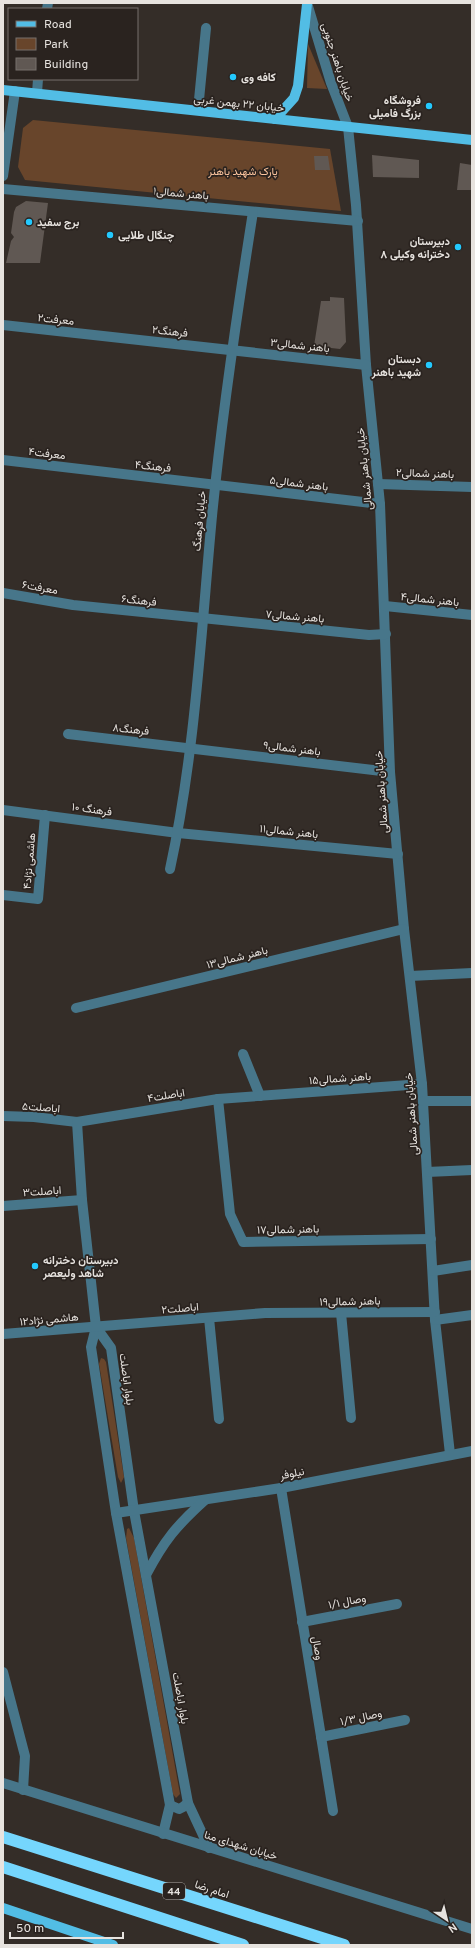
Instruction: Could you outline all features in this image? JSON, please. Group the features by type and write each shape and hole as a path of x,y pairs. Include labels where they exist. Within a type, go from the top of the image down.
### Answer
{"highway":[{"name":"امام رضا","path":"3,1837 344,1945"},
{"path":"3,1867 243,1945"}],"main road":[{"path":"275,118 294,98 298,86 309,3"},
{"name":"خیابان ۲۲ بهمن غربی","path":"3,90 15,90 472,140"},
{"path":"3,1908 113,1945"}],"street":[{"name":"خیابان باهنر جنوبی","path":"309,3 331,83 348,126"},
{"path":"198,110 206,28"},
{"path":"37,93 38,80"},
{"path":"3,176 15,90"},
{"name":"خیابان باهنر شمالی","path":"348,126 358,221 366,365 380,504 390,772 404,929 422,1084 435,1316 450,1454"},
{"name":"باهنر شمالی۱","path":"3,189 358,221"},
{"name":"خیابان فرهنگ","path":"170,869 178,832 190,747 215,485 232,350 253,212"},
{"name":"معرفت۲","path":"3,325 106,336"},
{"name":"فرهنگ۲","path":"106,336 232,350"},
{"name":"باهنر شمالی۳","path":"232,350 366,365"},
{"name":"معرفت۴","path":"3,460 88,470"},
{"name":"فرهنگ۴","path":"88,470 215,485"},
{"name":"باهنر شمالی۲","path":"378,484 472,486"},
{"name":"باهنر شمالی۵","path":"215,485 380,504"},
{"name":"معرفت۶","path":"3,593 72,605"},
{"name":"فرهنگ۶","path":"72,605 202,619"},
{"name":"باهنر شمالی۴","path":"385,606 472,615"},
{"name":"باهنر شمالی۷","path":"202,619 369,635 386,634"},
{"name":"فرهنگ۸","path":"68,734 190,747"},
{"name":"باهنر شمالی۹","path":"190,747 390,772"},
{"name":"فرهنگ ۱۰","path":"3,810 178,832"},
{"name":"هاشمی نژاد۴","path":"3,895 38,899 45,815"},
{"name":"باهنر شمالی۱۱","path":"178,832 398,854"},
{"name":"باهنر شمالی۱۳","path":"76,1008 404,929"},
{"path":"410,976 472,973"},
{"path":"243,1054 260,1096"},
{"name":"باهنر شمالی۱۵","path":"260,1096 422,1084"},
{"name":"اباصلت۴","path":"77,1122 218,1099 260,1096"},
{"name":"باهنر شمالی۱۷","path":"218,1099 230,1214 243,1242 431,1239"},
{"path":"423,1101 472,1101"},
{"name":"اباصلت۵","path":"3,1116 34,1117 77,1122"},
{"path":"77,1122 82,1200 96,1327 91,1347 116,1513 170,1805 163,1834"},
{"path":"427,1172 472,1170"},
{"name":"اباصلت۳","path":"3,1206 82,1200"},
{"path":"433,1271 472,1265"},
{"path":"341,1313 351,1418"},
{"name":"باهنر شمالی۱۹","path":"265,1314 341,1313 472,1316"},
{"name":"اباصلت۲","path":"96,1327 265,1314"},
{"path":"209,1318 219,1418"},
{"name":"هاشمی نژاد۱۲","path":"3,1334 96,1327"},
{"name":"بلوار اباصلت","path":"96,1327 111,1348 134,1511 188,1803 209,1848"},
{"name":"نیلوفر","path":"116,1513 280,1488 450,1454 472,1451"},
{"name":"وصال","path":"280,1488 333,1811"},
{"path":"146,1575 171,1532 206,1500"},
{"name":"وصال ۱/۱","path":"302,1622 397,1604"},
{"path":"3,1672 24,1756 23,1790"},
{"name":"وصال ۱/۳","path":"321,1737 405,1720"},
{"name":"خیابان شهدای منا","path":"3,1783 472,1929"},
{"path":"170,1805 179,1809 188,1803"}],"green space":[{"path":"308,44 327,89 307,88"},
{"name":"پارک شهید باهنر","path":"33,120 330,149 341,211 25,180 18,167 23,128"},
{"path":"101,1358 106,1362 124,1477 121,1483 118,1477 99,1364"},
{"path":"129,1528 134,1538 180,1794 176,1798 173,1794 126,1538 127,1529"}],"building":[{"path":"372,155 419,160 419,178 373,177"},
{"path":"314,156 328,156 330,170 315,170"},
{"path":"460,163 472,165 472,190 457,190"},
{"name":"برج سفید","path":"26,201 48,203 40,263 6,263 11,241 14,237 11,233 14,212 16,207"},
{"path":"330,297 344,298 346,342 340,349 314,346 321,301 330,301"}],"place":[{"name":"کافه وی","path":"233,77"},
{"name":"فروشگاه بزرگ فامیلی","path":"429,106"},
{"name":"برج سفید","path":"29,222"},
{"name":"چنگال طلایی","path":"110,235"},
{"name":"دبیرستان دخترانه وکیلی ۸","path":"458,247"},
{"name":"دبستان شهید باهنر","path":"429,365"},
{"name":"دبیرستان دخترانه شاهد ولیعصر","path":"35,1266"}]}
